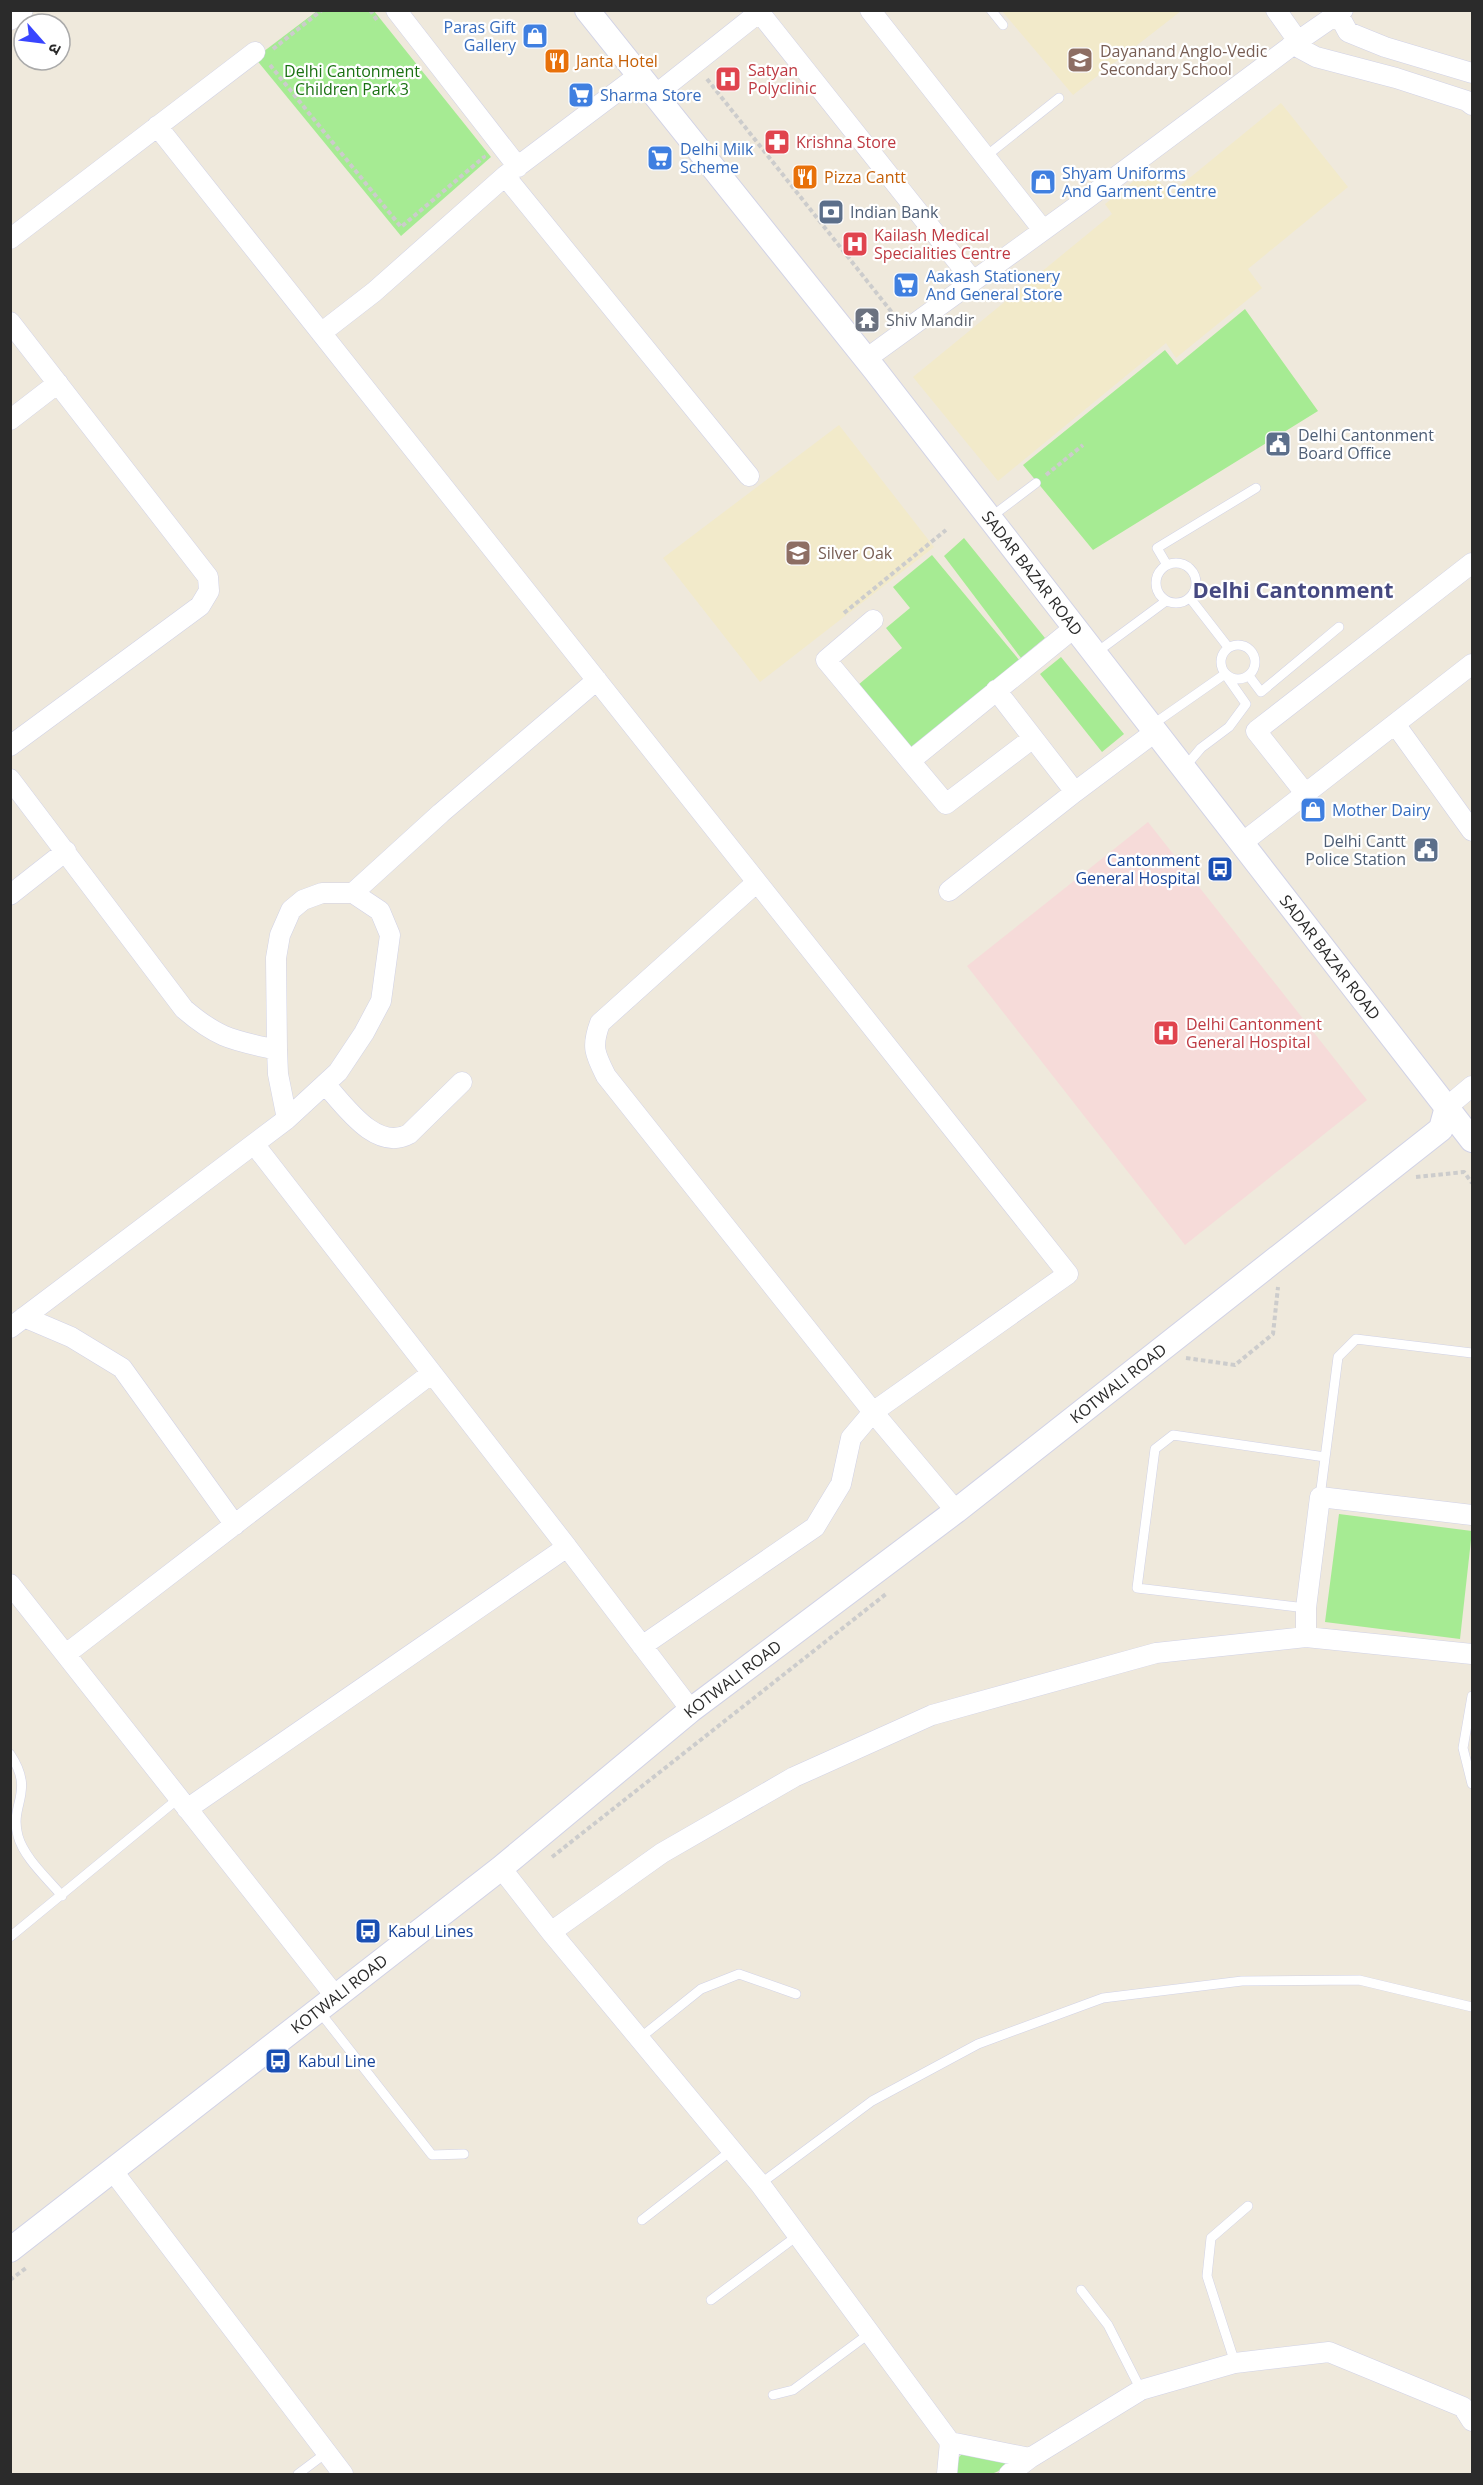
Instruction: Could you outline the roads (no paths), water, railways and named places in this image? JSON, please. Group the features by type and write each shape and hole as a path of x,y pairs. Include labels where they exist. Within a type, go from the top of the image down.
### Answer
{"street":[{"name":"SADAR BAZAR ROAD","path":"587,10 866,359 1473,1140"},
{"path":"870,10 1043,230"},
{"path":"1276,10 1295,42 1316,57 1396,78 1473,105"},
{"path":"397,11 512,172 749,476"},
{"path":"655,95 761,12 973,281"},
{"path":"866,359 1295,42 1339,12 1348,32 1385,47 1473,73"},
{"path":"10,239 157,126 264,53"},
{"path":"321,333 374,292 512,172 639,75"},
{"path":"157,126 1068,1274 873,1412 851,1438 841,1484 815,1527 642,1646"},
{"path":"10,322 208,578 209,591 200,606 10,746"},
{"path":"10,420 58,383"},
{"path":"1305,793 1256,731 1473,563"},
{"path":"873,620 826,660 946,804 1033,738"},
{"path":"910,760 1074,628"},
{"path":"1242,843 1473,664"},
{"path":"353,893 441,813 597,680"},
{"path":"996,690 1075,792"},
{"path":"1395,724 1473,831"},
{"path":"949,891 1153,729"},
{"path":"10,779 184,1009 205,1027 224,1038 277,1050"},
{"path":"10,895 66,851"},
{"path":"757,882 600,1023 593,1040 596,1055 606,1076 873,1412 956,1511"},
{"path":"17,1323 287,1119 338,1072 381,1001 387,972 390,935 380,911 353,893 322,894 303,900 291,910 280,935 276,958 277,1050 278,1074 287,1119"},
{"path":"325,1084 366,1127 392,1140 409,1134 462,1082"},
{"path":"1447,1107 1473,1086"},
{"name":"KOTWALI ROAD","path":"10,2250 501,1868 691,1710 956,1511 1441,1129 1447,1107"},
{"path":"254,1144 691,1710"},
{"path":"17,1323 71,1337 122,1368 235,1525"},
{"path":"66,1654 432,1373"},
{"path":"1306,1637 1306,1608 1320,1497 1473,1515"},
{"path":"183,1804 567,1547"},
{"path":"10,1584 183,1804 328,2004"},
{"path":"550,1932 662,1853 794,1777 932,1715 1156,1653 1306,1637 1473,1654"},
{"path":"501,1868 550,1932 760,2184 870,2333 950,2442 947,2475"},
{"path":"112,2170 343,2475"},
{"path":"1009,2475 1030,2458 1142,2390 1235,2363 1329,2352 1469,2412"},
{"path":"950,2442 1030,2458"}],"lane":[{"path":"991,10 1003,25"},
{"path":"985,157 1059,98"},
{"path":"990,518 1036,483"},
{"path":"1167,565 1157,548 1256,488"},
{"path":"1180,563 1191,569 1196,581 1194,593 1190,598 1178,604 1166,601 1157,592 1158,574 1167,565 1180,563"},
{"path":"1190,598 1228,648"},
{"path":"1095,654 1166,601"},
{"path":"1184,768 1201,748 1229,727 1246,704 1339,627"},
{"path":"1225,674 1233,679 1249,676 1256,662 1251,650 1240,644 1228,648 1221,658 1225,674 1246,704"},
{"path":"1153,729 1225,674"},
{"path":"1249,676 1261,692"},
{"path":"1320,1497 1338,1357 1356,1339 1473,1353"},
{"path":"1306,1608 1137,1588 1155,1449 1173,1435 1325,1457"},
{"path":"1473,1696 1463,1748 1473,1784"},
{"path":"10,1754 22,1777 23,1792 17,1816 17,1835 28,1856 62,1896"},
{"path":"10,1937 183,1804"},
{"path":"640,2038 701,1989 739,1974 796,1994"},
{"path":"760,2184 872,2101 978,2044 1103,1998 1242,1981 1359,1980 1473,2007"},
{"path":"328,2004 432,2155 464,2154"},
{"path":"642,2220 732,2150"},
{"path":"1235,2363 1207,2276 1211,2238 1248,2206"},
{"path":"711,2300 797,2236"},
{"path":"1081,2290 1108,2325 1142,2390"},
{"path":"773,2395 792,2390 870,2333"},
{"path":"298,2475 326,2453"}],"place":[{"name":"Paras Gift Gallery","path":"535,36"},
{"name":"Dayanand Anglo-Vedic Secondary School","path":"1080,60"},
{"name":"Janta Hotel","path":"557,61"},
{"name":"Satyan Polyclinic","path":"728,79"},
{"name":"Sharma Store","path":"581,95"},
{"name":"Krishna Store","path":"777,142"},
{"name":"Delhi Milk Scheme","path":"660,158"},
{"name":"Pizza Cantt","path":"805,177"},
{"name":"Shyam Uniforms And Garment Centre","path":"1043,182"},
{"name":"Indian Bank","path":"831,212"},
{"name":"Kailash Medical Specialities Centre","path":"855,244"},
{"name":"Aakash Stationery And General Store","path":"906,285"},
{"name":"Shiv Mandir","path":"867,320"},
{"name":"Delhi Cantonment Board Office","path":"1278,444"},
{"name":"Silver Oak","path":"798,553"},
{"name":"Mother Dairy","path":"1313,810"},
{"name":"Delhi Cantt Police Station","path":"1426,850"},
{"name":"Cantonment General Hospital","path":"1220,869"},
{"name":"Delhi Cantonment General Hospital","path":"1166,1033"},
{"name":"Kabul Lines","path":"368,1931"},
{"name":"Kabul Line","path":"278,2061"}],"district":[{"name":"Delhi Cantonment","path":"1293,589"}],"park label":[{"name":"Delhi Cantonment Children Park 3","path":"352,80"}]}
